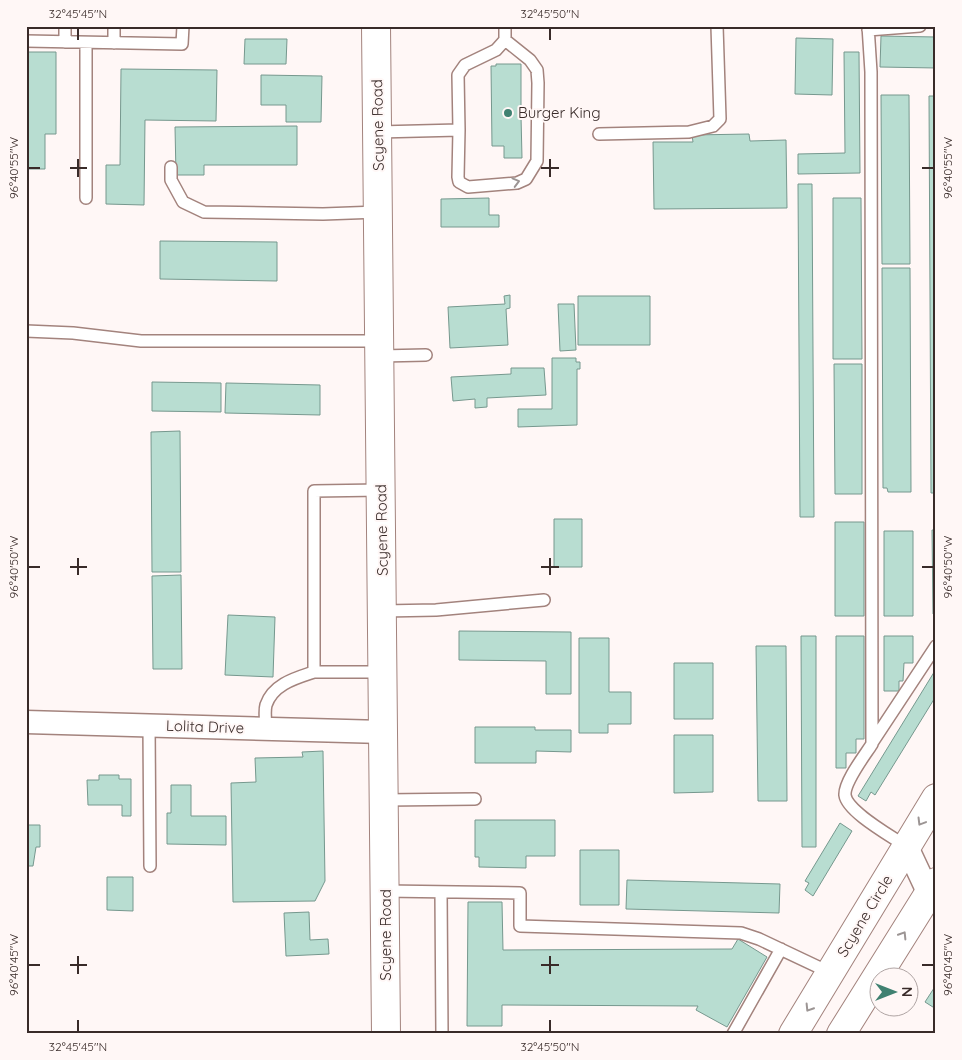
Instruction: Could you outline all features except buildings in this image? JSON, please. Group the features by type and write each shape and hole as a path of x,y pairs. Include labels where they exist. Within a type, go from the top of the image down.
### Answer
{"street":[{"name":"Scyene Road","path":"376,26 386,1034"},
{"name":"Lolita Drive","path":"26,722 383,732"},
{"name":"Scyene Circle","path":"794,1034 936,798"},
{"path":"841,1034 933,892 907,847"}],"lane":[{"path":"65,26 65,42"},
{"path":"114,26 114,43"},
{"path":"26,42 182,44 182,26"},
{"path":"505,26 505,40 496,50 465,65 458,75 458,177 459,182 468,187 517,183 526,179 537,161 537,70 530,60 505,40"},
{"path":"599,134 689,132 712,126 720,119 717,26"},
{"path":"872,744 871,72 868,28 920,26"},
{"path":"86,43 86,198"},
{"path":"378,132 459,130"},
{"path":"171,167 171,180 183,202 204,212 323,214 379,212"},
{"path":"26,331 73,333 141,341 380,348 426,355"},
{"path":"314,672 314,491 381,490"},
{"path":"383,611 436,610 544,600"},
{"path":"907,847 863,818 849,803 845,795 848,783 936,646"},
{"path":"266,729 266,705 273,693 292,679 314,672 383,672"},
{"path":"149,725 150,866"},
{"path":"385,800 475,799"},
{"path":"385,891 520,893 520,926 741,933 781,949 831,973"},
{"path":"442,892 442,1034"},
{"path":"733,1034 781,949"}],"place":[{"name":"Burger King","path":"508,113"}]}
